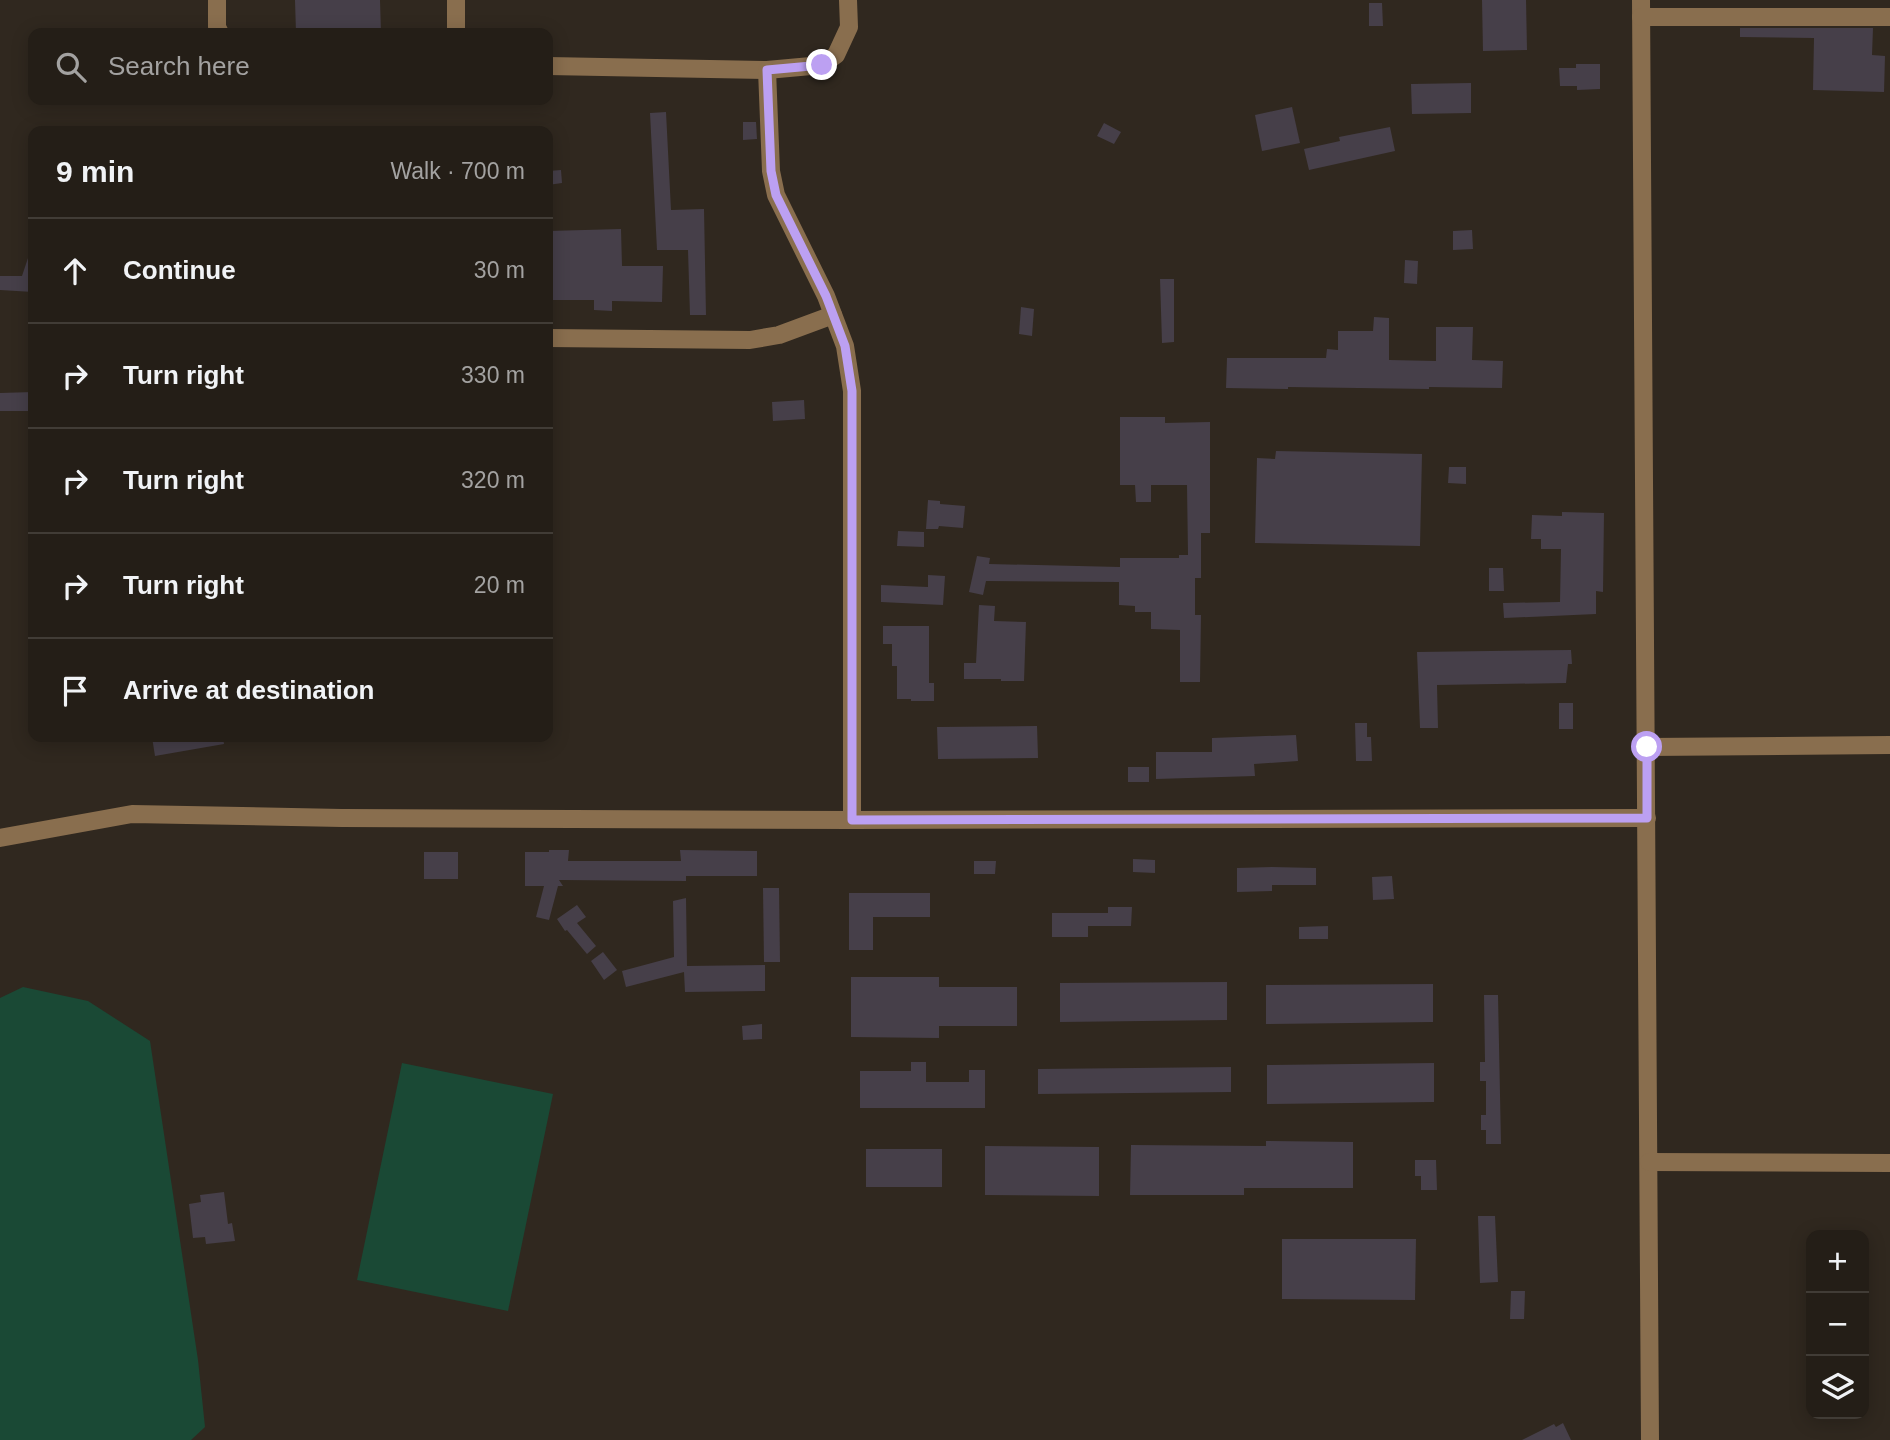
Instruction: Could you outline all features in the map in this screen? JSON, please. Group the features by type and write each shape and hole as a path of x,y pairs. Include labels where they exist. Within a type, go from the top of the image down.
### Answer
{"street":[{"path":"217,0 218,28"},
{"path":"456,0 456,28"},
{"path":"553,66 767,70 822,65 836,55 849,27 848,0"},
{"path":"1650,1440 1641,9 1890,17"},
{"path":"767,70 771,171 776,195 826,296 845,346 852,391 852,820"},
{"path":"553,338 750,340 779,335 833,315"},
{"path":"1647,747 1890,745"},
{"path":"0,838 132,814 342,818 852,820 1647,818"},
{"path":"1649,1162 1890,1163"}],"green space":[{"path":"23,987 88,1001 150,1041 198,1360 205,1427 191,1440 0,1440 0,998"},
{"path":"402,1063 553,1094 508,1311 357,1280"}],"building":[{"path":"295,0 380,0 381,28 296,28"},
{"path":"1482,0 1526,0 1527,50 1483,51"},
{"path":"1369,3 1382,3 1383,26 1369,26"},
{"path":"1740,28 1873,28 1872,55 1885,56 1884,92 1813,90 1814,38 1740,37"},
{"path":"1576,64 1600,64 1600,89 1577,90 1577,86 1560,86 1559,68 1576,68"},
{"path":"1471,83 1471,113 1412,114 1411,84"},
{"path":"1292,107 1300,143 1262,151 1255,115"},
{"path":"666,112 671,210 704,209 706,315 690,315 688,250 657,250 650,113"},
{"path":"743,122 756,122 757,139 743,140"},
{"path":"1104,123 1121,132 1114,144 1097,136"},
{"path":"1390,127 1395,151 1309,170 1304,149 1340,141 1339,137"},
{"path":"561,170 562,183 553,184 553,171"},
{"path":"621,229 622,266 663,266 662,302 612,301 612,311 594,310 594,300 553,300 553,231"},
{"path":"1472,230 1473,249 1453,250 1453,231"},
{"path":"28,258 28,292 0,290 0,276 22,276"},
{"path":"1405,260 1418,261 1417,284 1404,283"},
{"path":"1160,279 1174,279 1174,342 1162,343"},
{"path":"1021,307 1034,309 1032,336 1019,334"},
{"path":"1374,317 1389,318 1389,360 1436,361 1436,327 1473,327 1472,360 1503,361 1502,388 1226,388 1227,358 1326,358 1327,349 1338,350 1338,331 1373,331"},
{"path":"28,392 28,411 0,411 0,393"},
{"path":"804,400 805,419 773,421 772,402"},
{"path":"1120,417 1165,417 1165,423 1210,422 1210,533 1201,533 1201,578 1195,578 1195,615 1201,615 1200,682 1180,682 1180,630 1151,629 1151,612 1135,612 1135,606 1119,605 1119,582 986,581 983,595 969,592 977,556 990,558 989,564 1120,567 1120,558 1179,558 1179,555 1188,555 1187,485 1151,485 1151,502 1136,502 1135,485 1120,485"},
{"path":"1276,451 1422,454 1420,546 1255,543 1257,458 1275,459"},
{"path":"1449,467 1466,467 1466,484 1448,483"},
{"path":"928,500 965,506 963,528 939,526 938,529 926,529"},
{"path":"1562,512 1604,513 1603,592 1596,591 1596,614 1504,618 1503,603 1560,602 1561,549 1541,549 1541,539 1531,539 1532,515 1562,516"},
{"path":"898,531 924,532 924,547 897,546"},
{"path":"1489,568 1503,568 1504,591 1489,591"},
{"path":"928,575 945,576 943,605 881,602 881,585 928,587"},
{"path":"979,605 995,606 994,621 1026,622 1024,681 964,679 964,663 976,663"},
{"path":"883,626 929,626 929,683 934,683 934,701 897,699 897,666 892,666 892,644 883,644"},
{"path":"1571,650 1572,664 1568,664 1566,683 1437,685 1438,728 1420,728 1417,652"},
{"path":"1559,703 1573,703 1573,729 1559,729"},
{"path":"1355,723 1367,723 1367,737 1371,737 1372,761 1356,761"},
{"path":"1037,726 1038,758 938,759 937,727"},
{"path":"1296,735 1298,761 1254,764 1255,776 1156,779 1156,752 1212,752 1212,738"},
{"path":"153,742 224,742 224,744 155,756"},
{"path":"1128,767 1149,767 1149,782 1128,782"},
{"path":"569,850 568,861 681,861 680,850 757,851 757,876 686,876 686,881 559,880 563,886 558,886 549,920 536,917 544,886 525,886 525,852"},
{"path":"424,852 458,852 458,879 424,879"},
{"path":"1133,859 1155,860 1155,873 1133,872"},
{"path":"974,861 996,861 995,874 974,874"},
{"path":"1237,868 1316,868 1316,885 1272,885 1272,891 1237,892"},
{"path":"1392,876 1394,899 1373,900 1372,877"},
{"path":"763,888 779,888 780,962 764,962"},
{"path":"849,893 930,893 930,917 873,917 873,950 849,950"},
{"path":"686,898 687,966 765,965 765,991 685,992 684,972 626,987 622,971 674,957 673,901"},
{"path":"577,905 586,917 577,923 596,946 587,954 557,919"},
{"path":"1108,907 1132,907 1131,926 1088,926 1088,937 1052,937 1052,913 1108,913"},
{"path":"1328,926 1328,939 1299,939 1299,927"},
{"path":"603,952 617,970 604,980 591,961"},
{"path":"851,977 939,977 939,987 1017,987 1017,1026 939,1026 939,1038 851,1037"},
{"path":"1227,982 1227,1020 1060,1022 1060,983"},
{"path":"1433,984 1433,1022 1266,1024 1266,985"},
{"path":"1484,995 1498,995 1501,1144 1486,1144 1486,1130 1481,1130 1481,1115 1486,1115 1486,1081 1480,1081 1480,1062 1485,1062"},
{"path":"762,1024 762,1039 743,1040 742,1026"},
{"path":"911,1062 926,1062 926,1082 969,1082 969,1070 985,1070 985,1108 860,1108 860,1071 911,1071"},
{"path":"1434,1063 1434,1102 1267,1104 1267,1065"},
{"path":"1231,1067 1231,1092 1038,1094 1038,1069"},
{"path":"1266,1141 1353,1142 1353,1188 1244,1188 1244,1195 1130,1195 1131,1145 1266,1146"},
{"path":"985,1146 1099,1147 1099,1196 985,1195"},
{"path":"866,1149 942,1149 942,1187 866,1187"},
{"path":"1415,1160 1436,1160 1437,1190 1421,1190 1421,1176 1415,1176"},
{"path":"224,1192 228,1224 232,1223 235,1241 206,1244 205,1237 193,1238 189,1204 201,1202 200,1195"},
{"path":"1478,1216 1495,1216 1498,1282 1480,1283"},
{"path":"1282,1239 1416,1239 1415,1300 1282,1299"},
{"path":"1511,1291 1525,1291 1524,1319 1510,1319"},
{"path":"1563,1423 1571,1440 1522,1440 1554,1424 1556,1427"}],"route":[{"path":"822,65 767,70 771,171 776,195 826,296 845,346 852,391 852,820 1647,818 1647,747"}]}
